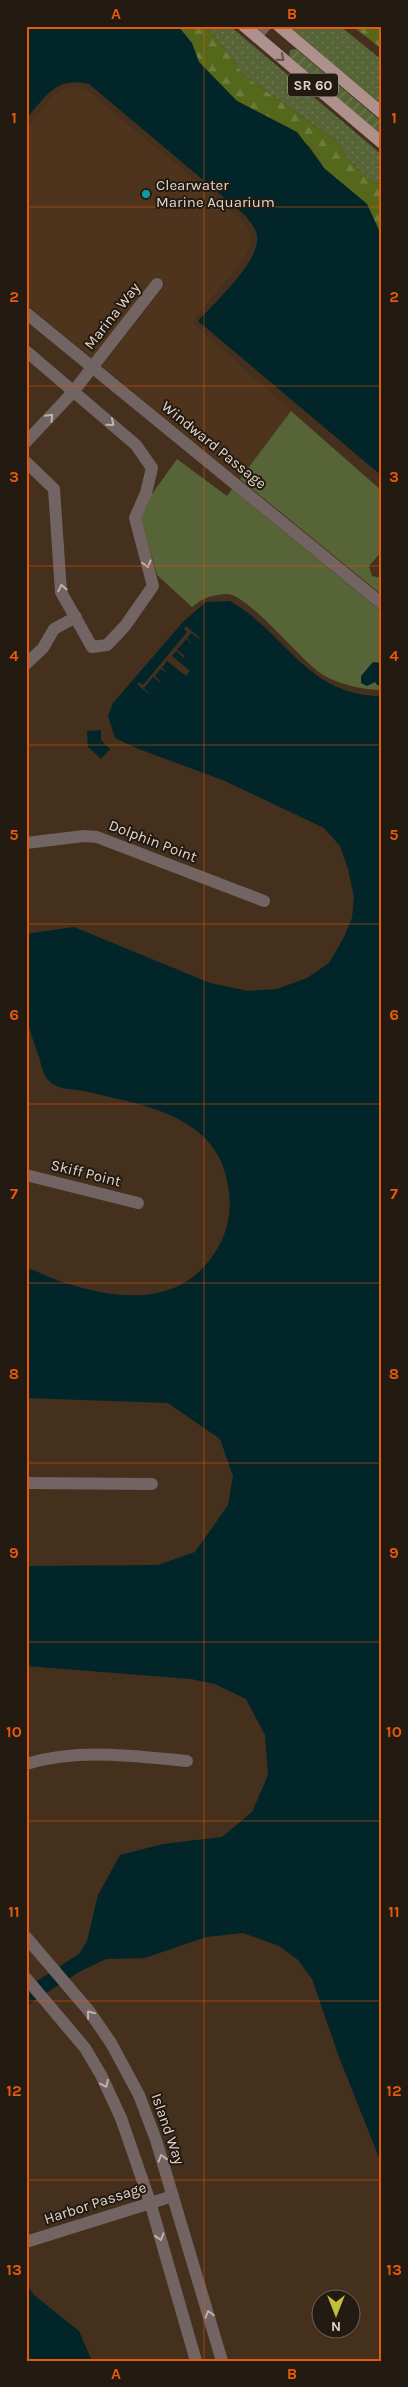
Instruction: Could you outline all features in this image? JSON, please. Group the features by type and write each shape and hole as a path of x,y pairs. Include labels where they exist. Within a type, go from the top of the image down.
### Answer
{"main road":[{"name":"SR 60","path":"244,26 382,143"},
{"name":"SR 60","path":"279,26 382,113"}],"street":[{"path":"256,36 265,26"},
{"name":"Marina Way","path":"26,442 93,368 157,284"},
{"name":"Windward Passage","path":"26,313 381,603"},
{"path":"26,351 136,445 152,468 146,493 135,518 153,586 124,626 106,645 92,647 62,592 54,489 26,462"},
{"path":"26,664 43,648 54,629 76,616"},
{"name":"Dolphin Point","path":"26,844 84,836 97,837 264,901"},
{"name":"Skiff Point","path":"26,1175 138,1203"},
{"path":"26,1483 152,1484"},
{"path":"26,1764 60,1756 93,1754 187,1761"},
{"name":"Island Way","path":"26,1937 50,1968 89,2011 127,2069 156,2140 222,2361"},
{"path":"27,1979 85,2048 102,2075 121,2118 150,2202 196,2361"},
{"name":"Harbor Passage","path":"26,2242 174,2196"}],"shaded area":[{"path":"76,87 85,89 212,194 242,220 248,228 251,243 242,262 195,317 193,323 291,411 240,479 102,366 166,284 157,275 92,358 26,304 26,128 53,96 66,88"}],"green space":[{"path":"178,26 207,26 245,76 335,140 347,158 369,180 382,185 382,237 367,204 325,169 309,146 263,115 237,101 219,85 199,62"},
{"path":"207,26 230,26 382,155 382,185 369,180 347,158 335,140 245,76"},
{"path":"288,26 340,26 382,60 382,105"},
{"path":"352,26 382,26 382,49"},
{"path":"296,49 382,122 382,136 289,56 290,50"},
{"path":"291,411 382,491 382,551 369,566 372,576 382,578 382,595 240,479"},
{"path":"177,459 227,496 232,489 382,612 382,690 351,686 323,675 260,615 236,597 226,594 212,596 192,607 157,575 141,519 152,494"}],"water":[{"path":"26,26 178,26 192,43 199,62 237,101 297,132 325,169 367,204 382,237 382,476 198,321 225,293 251,258 256,246 257,236 246,216 89,84 78,82 60,85 46,96 26,119"},
{"path":"230,601 250,614 299,660 334,686 356,693 382,696 382,2165 339,2057 312,1979 298,1960 279,1946 243,1933 206,1937 145,1958 106,1959 79,1972 26,2006 26,1988 79,1954 87,1941 98,1895 120,1855 163,1844 222,1837 252,1812 268,1775 265,1735 246,1699 215,1684 191,1679 26,1666 26,1566 158,1565 195,1552 228,1505 233,1476 220,1439 168,1403 26,1398 26,1268 94,1291 136,1295 156,1293 175,1287 193,1277 208,1262 224,1235 230,1206 228,1185 221,1161 209,1142 193,1128 152,1108 84,1091 61,1088 47,1079 42,1069 27,1015 25,991 26,934 74,927 210,983 248,991 277,989 307,978 329,963 343,939 352,918 354,897 348,869 340,846 324,828 225,781 136,748 115,738 108,716 113,703 183,622 206,602"},
{"path":"373,662 382,663 382,686 377,685 375,682 367,686 361,683 361,676"},
{"path":"101,730 101,740 110,749 101,759 88,747 87,731"},
{"path":"26,2284 34,2295 79,2331 92,2361 26,2361"}],"pier":[{"path":"186,626 200,638 191,633 187,638 194,646 186,639 177,650 185,656 184,658 176,651 172,656 190,671 186,676 167,661 162,668 169,674 160,669 155,676 163,684 153,677 144,688 151,696 137,684 139,682 143,685 187,632 184,629"}],"place":[{"name":"Clearwater Marine Aquarium","path":"146,194"}]}
